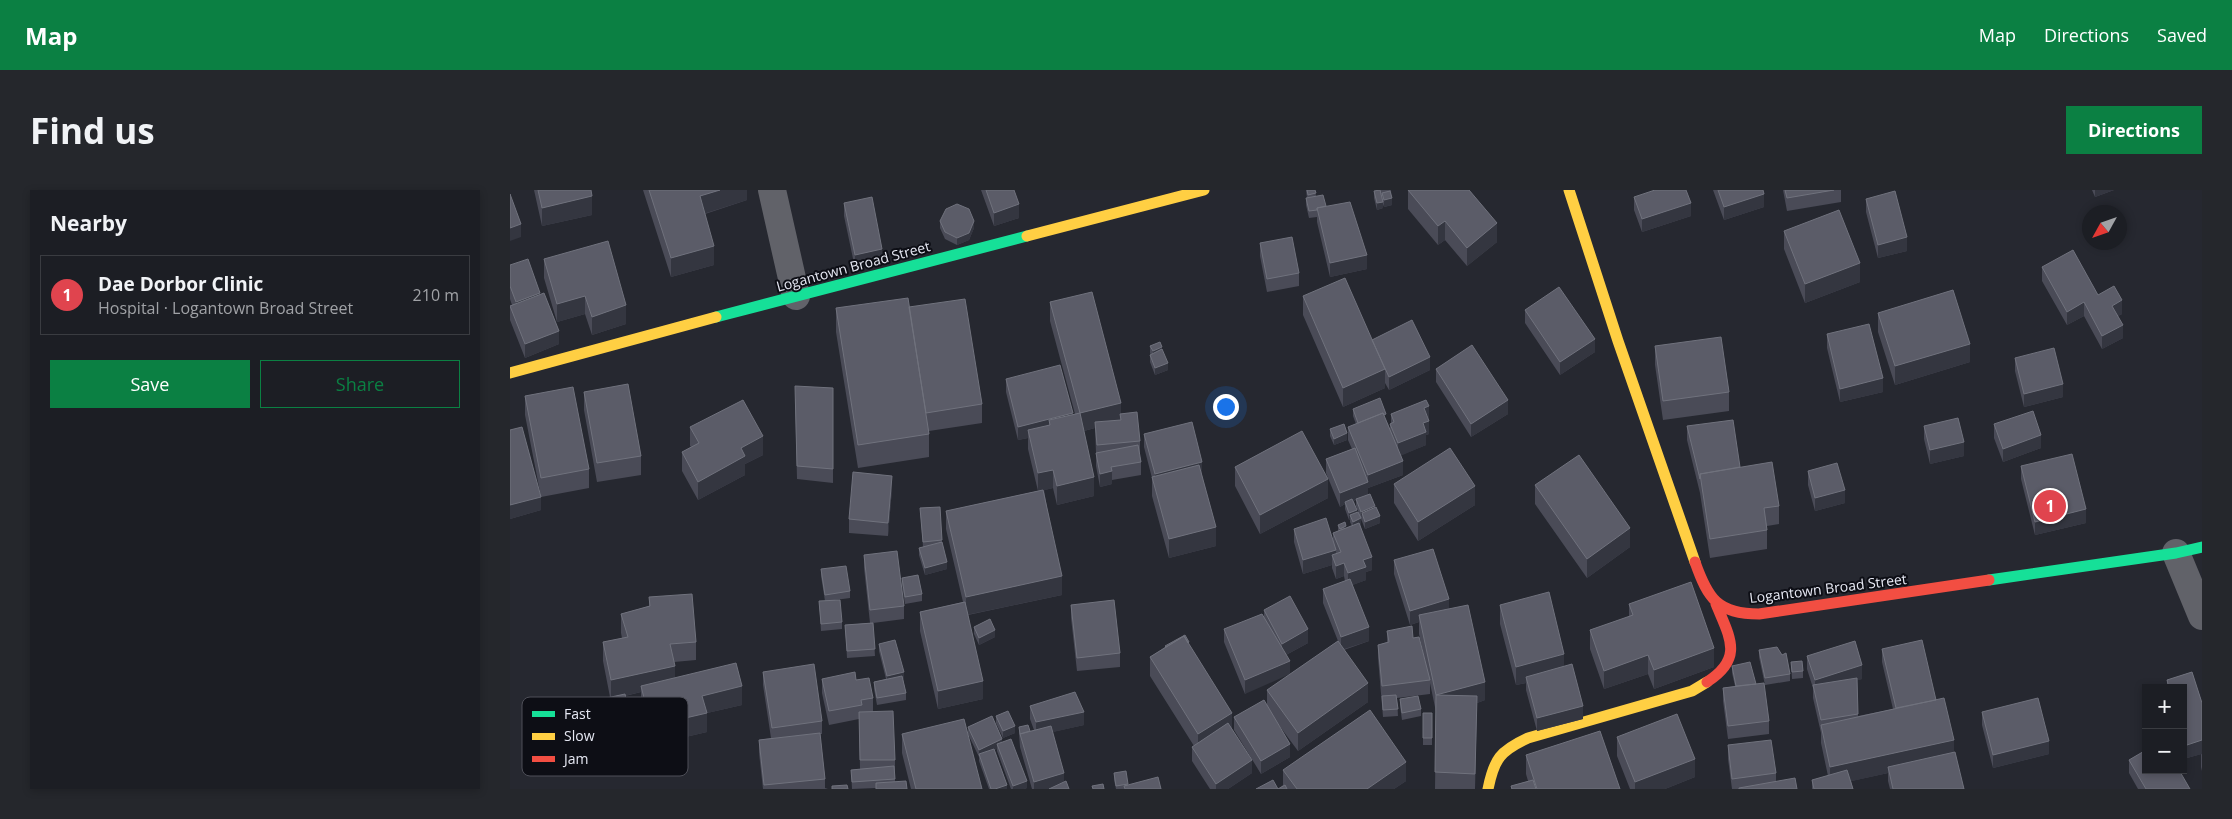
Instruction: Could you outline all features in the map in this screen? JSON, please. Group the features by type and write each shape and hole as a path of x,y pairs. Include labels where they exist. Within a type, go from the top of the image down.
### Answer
{"street":[{"path":"772,190 796,296"},
{"name":"Logantown Broad Street","path":"510,373 796,296 1204,190"},
{"path":"1488,789 1492,768 1503,750 1528,738 1692,691 1722,672 1732,653 1728,633 1716,604 1701,580 1618,341 1571,191"},
{"path":"2189,550 2202,616"},
{"name":"Logantown Broad Street","path":"1716,604 1740,614 1759,614 2189,550"}],"building":[{"path":"538,190 591,190 592,196 542,208"},
{"path":"649,190 720,190 700,196 714,246 671,258"},
{"path":"986,190 1014,190 1019,204 994,213"},
{"path":"1307,190 1315,190 1316,193 1308,195"},
{"path":"1380,190 1383,202 1377,203 1374,191"},
{"path":"1408,190 1469,190 1497,223 1467,248 1445,221 1438,226"},
{"path":"1655,190 1686,190 1691,203 1642,219 1634,197"},
{"path":"1718,190 1763,190 1764,194 1724,207"},
{"path":"1785,190 1834,190 1787,198"},
{"path":"1390,191 1392,198 1384,200 1382,193"},
{"path":"1895,191 1907,237 1878,245 1866,199"},
{"path":"510,194 521,224 510,228"},
{"path":"1323,195 1326,206 1309,211 1306,198"},
{"path":"872,197 882,249 855,255 844,203"},
{"path":"1350,202 1367,255 1330,263 1317,208"},
{"path":"957,204 969,209 974,221 969,233 957,238 945,232 940,221 946,209"},
{"path":"1839,210 1860,263 1805,284 1784,231"},
{"path":"1292,237 1299,273 1267,279 1260,243"},
{"path":"608,241 626,305 592,317 585,296 557,304 544,259"},
{"path":"2073,250 2098,295 2114,286 2122,300 2112,306 2123,325 2102,336 2084,302 2067,312 2042,267"},
{"path":"528,259 540,293 516,302 510,286 510,265"},
{"path":"1345,278 1385,369 1343,388 1303,296"},
{"path":"1559,287 1595,339 1560,362 1525,310"},
{"path":"1953,290 1970,344 1895,366 1878,313"},
{"path":"1092,292 1121,403 1080,413 1050,302"},
{"path":"544,293 559,331 525,344 510,306"},
{"path":"908,298 929,434 858,445 836,308"},
{"path":"965,299 982,404 926,413 909,307"},
{"path":"1412,320 1430,357 1389,377 1372,340"},
{"path":"1869,324 1883,378 1840,389 1827,334"},
{"path":"1721,337 1729,392 1663,401 1655,346"},
{"path":"1160,342 1162,347 1153,351 1150,346"},
{"path":"1472,345 1508,400 1471,424 1436,369"},
{"path":"2054,348 2063,384 2024,394 2015,358"},
{"path":"1162,349 1168,363 1155,368 1150,355"},
{"path":"1060,365 1073,413 1018,427 1006,379"},
{"path":"628,384 641,456 597,463 584,392"},
{"path":"795,386 833,388 833,469 797,466"},
{"path":"573,387 589,469 541,478 525,396"},
{"path":"1380,398 1386,414 1384,415 1383,413 1358,423 1353,409"},
{"path":"743,400 763,436 741,448 745,456 698,482 682,452 699,443 690,427"},
{"path":"1426,400 1429,406 1424,408 1429,421 1423,423 1426,432 1398,443 1390,424 1394,422 1391,414"},
{"path":"2033,411 2041,435 2003,449 1994,424"},
{"path":"1137,412 1140,441 1097,445 1095,422 1121,420 1120,414"},
{"path":"1080,413 1094,477 1057,486 1053,470 1038,473 1028,430 1050,425 1049,420"},
{"path":"1383,413 1403,461 1368,475 1348,427"},
{"path":"1958,418 1964,442 1930,450 1924,426"},
{"path":"1733,420 1740,467 1700,474 1700,479 1687,426"},
{"path":"1192,422 1202,462 1155,474 1144,434"},
{"path":"1344,424 1347,433 1334,439 1330,429"},
{"path":"522,427 541,497 510,505 510,430"},
{"path":"1302,431 1328,479 1260,515 1235,467"},
{"path":"1138,445 1141,462 1111,467 1112,471 1100,474 1096,453"},
{"path":"1355,448 1368,482 1340,493 1326,459"},
{"path":"1450,448 1475,486 1418,522 1394,484"},
{"path":"2072,454 2086,509 2035,522 2021,466"},
{"path":"1579,455 1630,528 1587,559 1535,485"},
{"path":"1772,462 1779,506 1764,508 1767,530 1710,539 1700,474"},
{"path":"1837,463 1845,490 1815,498 1808,471"},
{"path":"1199,465 1216,527 1169,539 1152,477"},
{"path":"853,472 892,476 888,523 849,519"},
{"path":"1043,490 1062,576 966,597 946,511"},
{"path":"1370,494 1375,506 1361,512 1356,499"},
{"path":"1352,499 1357,510 1349,513 1345,502"},
{"path":"940,507 942,540 923,542 920,508"},
{"path":"1376,507 1380,516 1365,522 1362,513"},
{"path":"1358,512 1361,518 1353,522 1350,515"},
{"path":"1326,518 1336,550 1303,560 1294,529"},
{"path":"1345,522 1346,526 1340,529 1338,525"},
{"path":"1359,523 1372,557 1363,560 1366,567 1348,573 1344,563 1336,566 1332,555 1341,552 1333,533"},
{"path":"942,542 947,562 925,568 919,548"},
{"path":"1433,549 1449,599 1410,611 1394,560"},
{"path":"897,551 904,606 870,610 864,555"},
{"path":"846,566 850,591 825,595 821,569"},
{"path":"918,575 922,594 905,597 902,578"},
{"path":"1350,579 1369,627 1341,637 1323,589"},
{"path":"1691,582 1714,648 1654,670 1648,655 1604,671 1590,630 1633,615 1629,604"},
{"path":"1549,592 1564,654 1516,667 1500,605"},
{"path":"692,594 696,642 670,644 675,666 611,680 603,642 628,637 621,614 650,606 649,597"},
{"path":"1290,596 1308,629 1282,644 1264,610"},
{"path":"840,600 842,622 821,624 819,601"},
{"path":"1114,600 1120,653 1077,658 1071,605"},
{"path":"965,602 983,681 938,691 920,612"},
{"path":"1468,605 1485,682 1436,695 1419,615"},
{"path":"1262,614 1290,661 1245,680 1224,629"},
{"path":"990,619 995,630 979,638 974,627"},
{"path":"873,623 875,649 847,651 845,625"},
{"path":"1412,626 1413,638 1419,637 1430,680 1382,686 1378,645 1389,642 1387,631"},
{"path":"1185,635 1188,643 1184,636 1165,646"},
{"path":"1184,636 1232,713 1198,734 1150,657"},
{"path":"895,640 904,672 887,676 879,644"},
{"path":"1922,640 1936,700 1896,708 1882,649"},
{"path":"1338,641 1368,683 1298,733 1267,690"},
{"path":"1855,641 1862,665 1815,680 1807,656"},
{"path":"1777,647 1782,655 1786,653 1790,674 1765,678 1759,650"},
{"path":"1802,661 1803,671 1792,672 1791,662"},
{"path":"1750,662 1756,684 1736,686 1732,666"},
{"path":"736,663 742,686 702,696 707,713 688,717 688,697 644,697 641,686"},
{"path":"814,664 822,721 772,728 763,672"},
{"path":"1572,664 1583,706 1537,718 1526,677"},
{"path":"855,672 856,680 869,678 873,698 861,700 862,705 829,711 822,679"},
{"path":"2192,672 2202,703 2202,740 2187,745 2187,684 2168,684 2167,680"},
{"path":"902,676 906,693 877,698 874,682"},
{"path":"1857,678 1858,714 1821,720 1813,685"},
{"path":"1764,683 1769,721 1728,726 1723,688"},
{"path":"1075,692 1084,712 1036,722 1030,706"},
{"path":"625,694 626,697 611,697"},
{"path":"1396,695 1398,709 1383,710 1382,696"},
{"path":"1436,695 1477,696 1475,774 1435,772"},
{"path":"1418,696 1421,709 1402,713 1400,699"},
{"path":"1944,698 1954,740 1830,767 1821,725"},
{"path":"2038,698 2049,741 1993,755 1982,712"},
{"path":"1264,700 1290,744 1261,761 1234,717"},
{"path":"1370,710 1406,762 1367,789 1297,789 1283,770"},
{"path":"893,711 895,760 860,760 859,712"},
{"path":"1008,711 1015,726 1003,731 996,716"},
{"path":"1423,713 1432,713 1432,738 1423,738"},
{"path":"1677,714 1695,759 1635,782 1617,737"},
{"path":"992,716 1002,739 979,750 968,727"},
{"path":"964,719 982,789 916,789 902,734"},
{"path":"1228,723 1252,760 1216,784 1192,747"},
{"path":"1028,725 1030,731 1020,734 1019,727"},
{"path":"1051,726 1064,773 1034,782 1020,734"},
{"path":"1600,731 1620,789 1537,789 1526,755"},
{"path":"820,733 825,779 764,785 759,740"},
{"path":"1011,739 1027,781 1013,786 997,744"},
{"path":"1771,740 1776,773 1732,779 1728,745"},
{"path":"994,749 1007,785 991,789 979,754"},
{"path":"1955,752 1964,789 1893,789 1888,767"},
{"path":"2142,752 2142,774 2181,774 2190,789 2146,789 2129,760"},
{"path":"894,766 895,779 852,782 851,770"},
{"path":"1847,770 1853,789 1814,789 1812,780"},
{"path":"1126,771 1128,784 1116,786 1114,773"},
{"path":"1158,777 1161,789 1125,789 1124,786"},
{"path":"1795,778 1797,789 1739,789 1739,788"},
{"path":"1273,780 1278,789 1256,789"},
{"path":"1533,780 1536,789 1512,789 1511,786"},
{"path":"906,781 907,789 876,789 876,783"},
{"path":"1066,781 1069,789 1049,789"},
{"path":"1103,784 1104,789 1093,789 1092,786"},
{"path":"847,785 848,789 832,789 832,786"},
{"path":"1285,785 1287,789 1278,789"}],"traffic: fast":[{"path":"716,317 1027,236"},
{"path":"1989,580 2176,553 2202,547"}],"traffic: slow":[{"path":"1027,236 1204,190"},
{"path":"1569,190 1618,341 1695,562"},
{"path":"510,373 716,317"},
{"path":"1488,789 1493,770 1500,757 1511,747 1528,738 1692,691 1707,682"}],"traffic: jam":[{"path":"1695,562 1705,586 1716,602 1734,611 1759,614 1989,580"},
{"path":"1707,682 1719,673 1730,656 1729,637 1716,604"}],"place":[{"name":"Dae Dorbor Clinic","path":"2050,506"}]}
